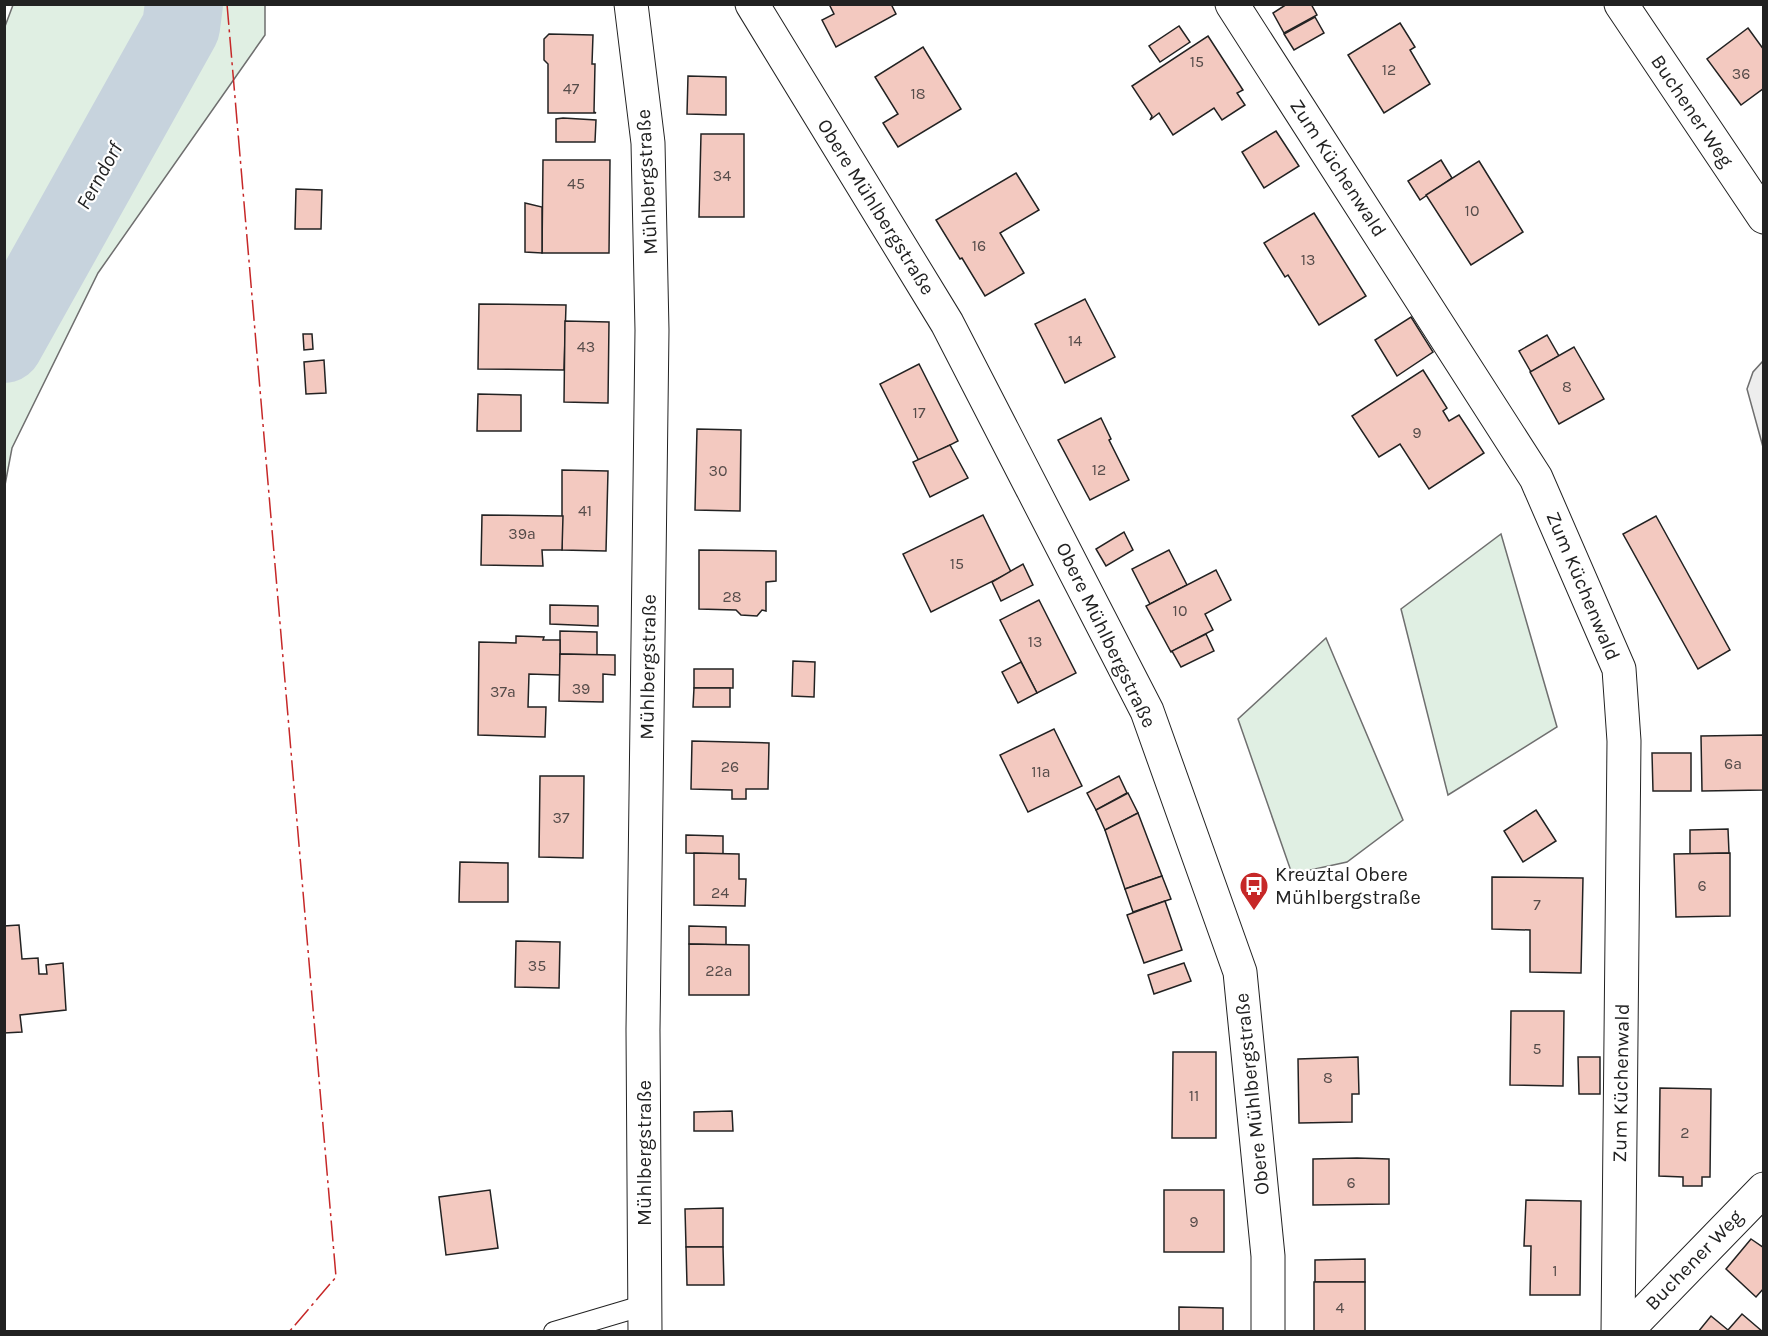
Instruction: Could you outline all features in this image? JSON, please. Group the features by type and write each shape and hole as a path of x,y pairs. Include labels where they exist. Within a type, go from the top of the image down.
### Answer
{"street":[{"name":"Mühlbergstraße","path":"632,4 648,143 652,330 643,1030 645,1318"},
{"name":"Obere Mühlbergstraße","path":"752,4 947,323 1147,711 1240,972 1268,1256 1268,1332"},
{"name":"Zum Küchenwald","path":"1232,4 1536,478 1619,669 1624,741 1618,1332"},
{"name":"Buchener Weg","path":"1621,4 1764,217"},
{"name":"Buchener Weg","path":"1625,1332 1764,1189"}],"lane":[{"path":"554,1332 645,1318"}],"green space":[{"path":"13,5 265,5 265,35 98,273 12,448 5,485 4,29"},
{"path":"1501,534 1557,727 1448,795 1401,609"},
{"path":"1326,638 1403,820 1347,862 1292,874 1238,719"}],"shaded area":[{"path":"1763,361 1763,447 1747,389 1753,372"}],"building":[{"path":"829,4 891,4 896,14 836,47 822,20 834,14"},
{"path":"1287,4 1311,4 1317,15 1284,33 1273,13"},
{"path":"1315,17 1324,33 1294,50 1284,34"},
{"path":"1400,23 1415,47 1410,50 1430,84 1384,113 1348,55"},
{"path":"1179,26 1190,42 1160,62 1149,46"},
{"path":"1748,28 1764,50 1764,88 1741,105 1707,59"},
{"path":"549,34 593,35 592,64 595,64 594,112 596,113 548,113 548,64 544,60 544,39"},
{"path":"1208,36 1243,90 1237,93 1245,105 1222,120 1214,108 1173,135 1159,113 1150,120 1152,116 1132,86"},
{"path":"923,47 961,109 898,147 883,123 898,114 875,77"},
{"path":"688,76 726,77 726,115 687,114"},
{"path":"556,119 596,120 595,142 556,142"},
{"path":"1276,131 1299,166 1264,188 1242,152"},
{"path":"701,134 744,134 744,217 699,217"},
{"path":"543,160 610,160 609,253 542,253"},
{"path":"1441,160 1452,178 1420,200 1408,181"},
{"path":"1479,161 1523,232 1471,265 1426,195"},
{"path":"1016,173 1039,210 1000,233 1024,273 985,296 936,220"},
{"path":"296,189 322,190 321,229 295,229"},
{"path":"525,203 542,207 542,253 525,252"},
{"path":"1314,213 1366,296 1319,325 1288,275 1285,277 1264,243"},
{"path":"1085,299 1115,357 1065,383 1035,324"},
{"path":"479,304 566,305 564,370 478,369"},
{"path":"1411,317 1433,352 1397,376 1375,340"},
{"path":"565,321 609,322 608,403 564,402"},
{"path":"303,334 312,334 313,349 304,350"},
{"path":"1547,335 1559,356 1531,372 1519,351"},
{"path":"1574,347 1604,399 1559,424 1530,372"},
{"path":"324,360 326,393 306,394 304,362"},
{"path":"919,364 958,441 919,461 880,384"},
{"path":"1423,370 1447,408 1443,411 1449,421 1459,415 1484,453 1429,489 1400,444 1379,457 1352,416"},
{"path":"478,394 521,395 521,431 477,431"},
{"path":"1101,418 1129,480 1090,500 1058,440"},
{"path":"697,429 741,430 740,511 695,510"},
{"path":"950,445 968,478 930,497 913,462"},
{"path":"562,470 608,471 606,551 562,550"},
{"path":"482,515 563,516 562,550 542,550 543,566 481,565"},
{"path":"983,515 1011,572 931,612 903,554"},
{"path":"1656,516 1730,650 1698,669 1623,534"},
{"path":"1124,532 1133,550 1106,566 1096,549"},
{"path":"699,550 776,551 776,581 766,582 766,611 762,610 757,616 741,615 736,610 699,609"},
{"path":"1169,550 1187,585 1150,604 1132,569"},
{"path":"1023,564 1033,585 1001,601 992,582"},
{"path":"1216,570 1231,600 1205,614 1213,630 1171,652 1146,606"},
{"path":"1039,600 1076,673 1037,693 1000,620"},
{"path":"550,605 598,606 598,626 550,624"},
{"path":"560,631 597,632 597,655 560,654"},
{"path":"1206,634 1214,651 1181,667 1172,651"},
{"path":"516,636 560,640 560,675 529,674 528,707 546,707 545,737 478,735 479,642 516,643"},
{"path":"560,654 615,655 615,675 603,674 603,702 559,701"},
{"path":"793,661 815,662 814,697 792,696"},
{"path":"1021,662 1037,693 1018,703 1002,672"},
{"path":"694,669 733,669 733,688 694,688"},
{"path":"694,688 730,688 730,707 693,707"},
{"path":"1054,729 1082,786 1028,812 1000,755"},
{"path":"1764,735 1764,790 1702,791 1701,736"},
{"path":"692,741 769,743 768,789 746,789 746,799 732,799 732,790 691,789"},
{"path":"1652,753 1691,753 1691,791 1653,791"},
{"path":"540,776 584,776 583,858 539,857"},
{"path":"1119,776 1127,793 1096,810 1087,793"},
{"path":"1128,793 1138,813 1105,830 1096,810"},
{"path":"1536,810 1556,841 1523,862 1504,831"},
{"path":"1138,813 1162,876 1125,889 1105,830"},
{"path":"1728,829 1729,853 1690,854 1690,830"},
{"path":"686,835 723,836 723,854 686,853"},
{"path":"694,853 739,854 739,879 746,879 745,906 694,905"},
{"path":"1730,853 1730,916 1676,917 1674,854"},
{"path":"460,862 508,863 508,902 459,902"},
{"path":"1162,876 1171,899 1133,912 1125,889"},
{"path":"1492,877 1583,878 1581,973 1530,972 1530,930 1492,929"},
{"path":"1165,901 1182,950 1144,963 1127,915"},
{"path":"19,925 22,959 38,958 39,974 47,974 46,965 63,963 66,1010 20,1015 22,1032 4,1033 4,926"},
{"path":"689,926 726,927 726,945 689,944"},
{"path":"516,941 560,942 559,988 515,987"},
{"path":"689,944 749,945 749,995 689,995"},
{"path":"1184,963 1191,981 1154,994 1148,975"},
{"path":"1511,1011 1564,1011 1563,1086 1510,1085"},
{"path":"1173,1052 1216,1052 1216,1138 1172,1138"},
{"path":"1358,1057 1359,1094 1352,1094 1352,1122 1299,1123 1298,1059"},
{"path":"1578,1057 1600,1057 1600,1094 1579,1094"},
{"path":"1660,1088 1711,1089 1710,1177 1702,1177 1702,1186 1683,1186 1683,1177 1659,1176"},
{"path":"732,1111 733,1131 694,1131 694,1112"},
{"path":"1313,1159 1389,1159 1389,1204 1313,1205"},
{"path":"490,1190 498,1248 446,1255 439,1197"},
{"path":"1164,1190 1224,1190 1224,1252 1164,1252"},
{"path":"1526,1200 1581,1201 1580,1295 1530,1295 1531,1246 1524,1246"},
{"path":"723,1208 723,1247 686,1247 685,1209"},
{"path":"1751,1239 1764,1248 1764,1288 1756,1297 1726,1269"},
{"path":"686,1247 723,1247 724,1285 687,1285"},
{"path":"1365,1259 1365,1282 1315,1282 1315,1260"},
{"path":"1314,1282 1365,1282 1365,1332 1314,1332"},
{"path":"1179,1307 1223,1308 1223,1332 1179,1332"},
{"path":"1742,1314 1763,1332 1730,1332 1728,1330"},
{"path":"1711,1316 1728,1330 1730,1332 1698,1332"}],"waterway":[{"name":"Ferndorf","path":"4,344 181,27 184,4"}],"power":[{"path":"227,4 336,1277 289,1332"}],"place":[{"name":"Kreuztal Obere Mühlbergstraße","path":"1254,912"}]}
